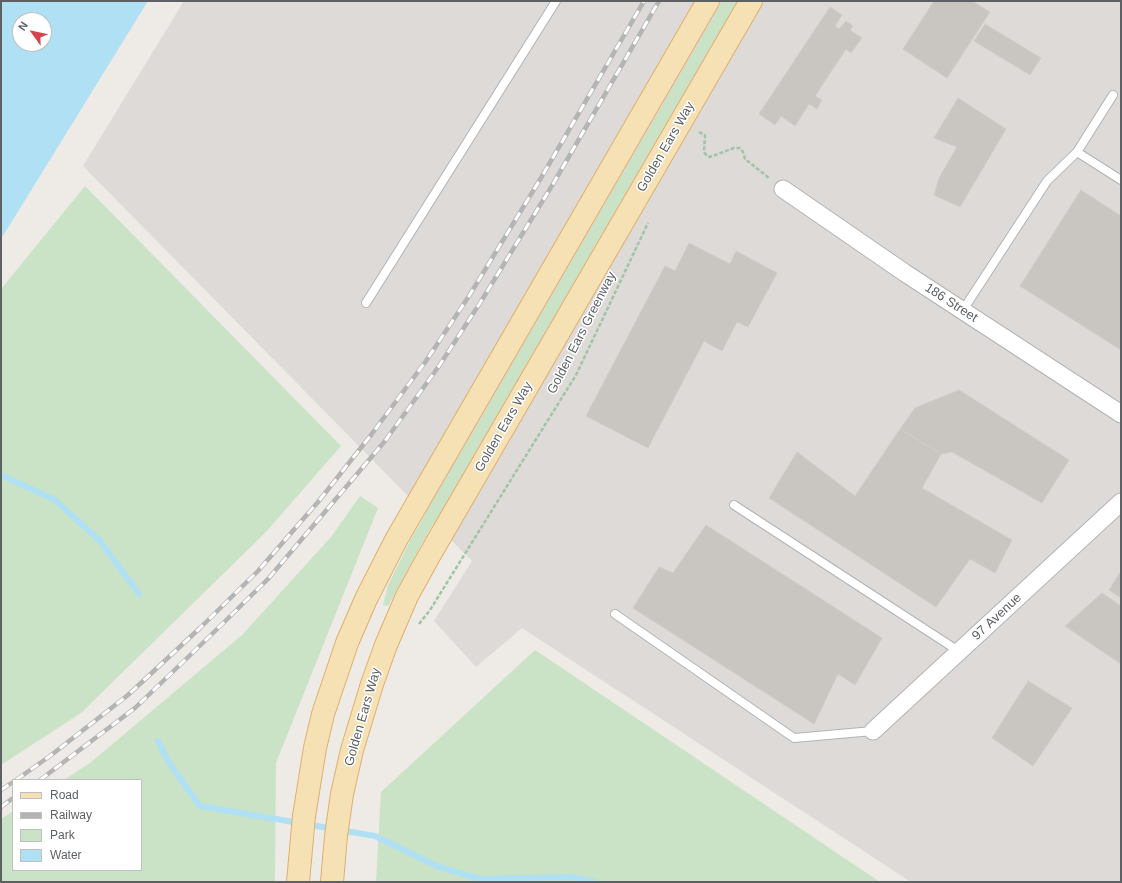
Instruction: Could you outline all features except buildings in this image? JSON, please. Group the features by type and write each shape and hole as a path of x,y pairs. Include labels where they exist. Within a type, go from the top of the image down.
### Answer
{"main road":[{"path":"298,882 304,816 315,748 323,714 347,643 366,599 396,540 708,1"},
{"name":"Golden Ears Way","path":"332,882 336,836 342,794 352,750 372,684 401,610 429,556 751,1"}],"street":[{"name":"186 Street","path":"783,189 1121,414"},
{"name":"97 Avenue","path":"873,731 1121,502"}],"lane":[{"path":"366,303 556,1"},
{"path":"963,310 1047,181 1077,152 1113,95"},
{"path":"1077,152 1121,180"},
{"path":"734,505 960,652"},
{"path":"615,614 794,738 873,731"}],"path":[{"path":"696,137 703,125"},
{"path":"699,132 705,135 704,152 707,156 710,157 734,148 740,148 745,159 783,189"},
{"name":"Golden Ears Greenway","path":"418,625 430,610 576,375 649,221"}],"shaded area":[{"path":"184,1 1121,1 1121,882 911,882 522,628 476,667 434,621 472,561 83,166"}],"green space":[{"path":"723,1 737,1 421,545 388,606 383,605 388,585 411,539"},
{"path":"85,186 341,446 266,532 81,713 1,765 1,289"},
{"path":"360,496 378,508 276,763 275,882 1,882 1,819 12,812 12,871 142,871 142,779 66,779 90,763 242,635 331,537"},
{"path":"535,650 880,882 376,882 381,792"}],"water":[{"path":"1,1 148,1 1,239"}],"waterway":[{"path":"1,475 55,500 100,541 139,594"},
{"path":"158,741 169,763 200,806 375,836 439,867 480,879 572,877 594,882"}],"railway":[{"path":"17,779 50,756 128,695 200,628 258,571 318,502 371,435 426,361 469,296 541,178 644,1"},
{"path":"41,779 135,708 268,579 385,441 439,366 480,303 553,184 659,1"},
{"path":"1,790 12,783"},
{"path":"1,807 12,799"}]}
